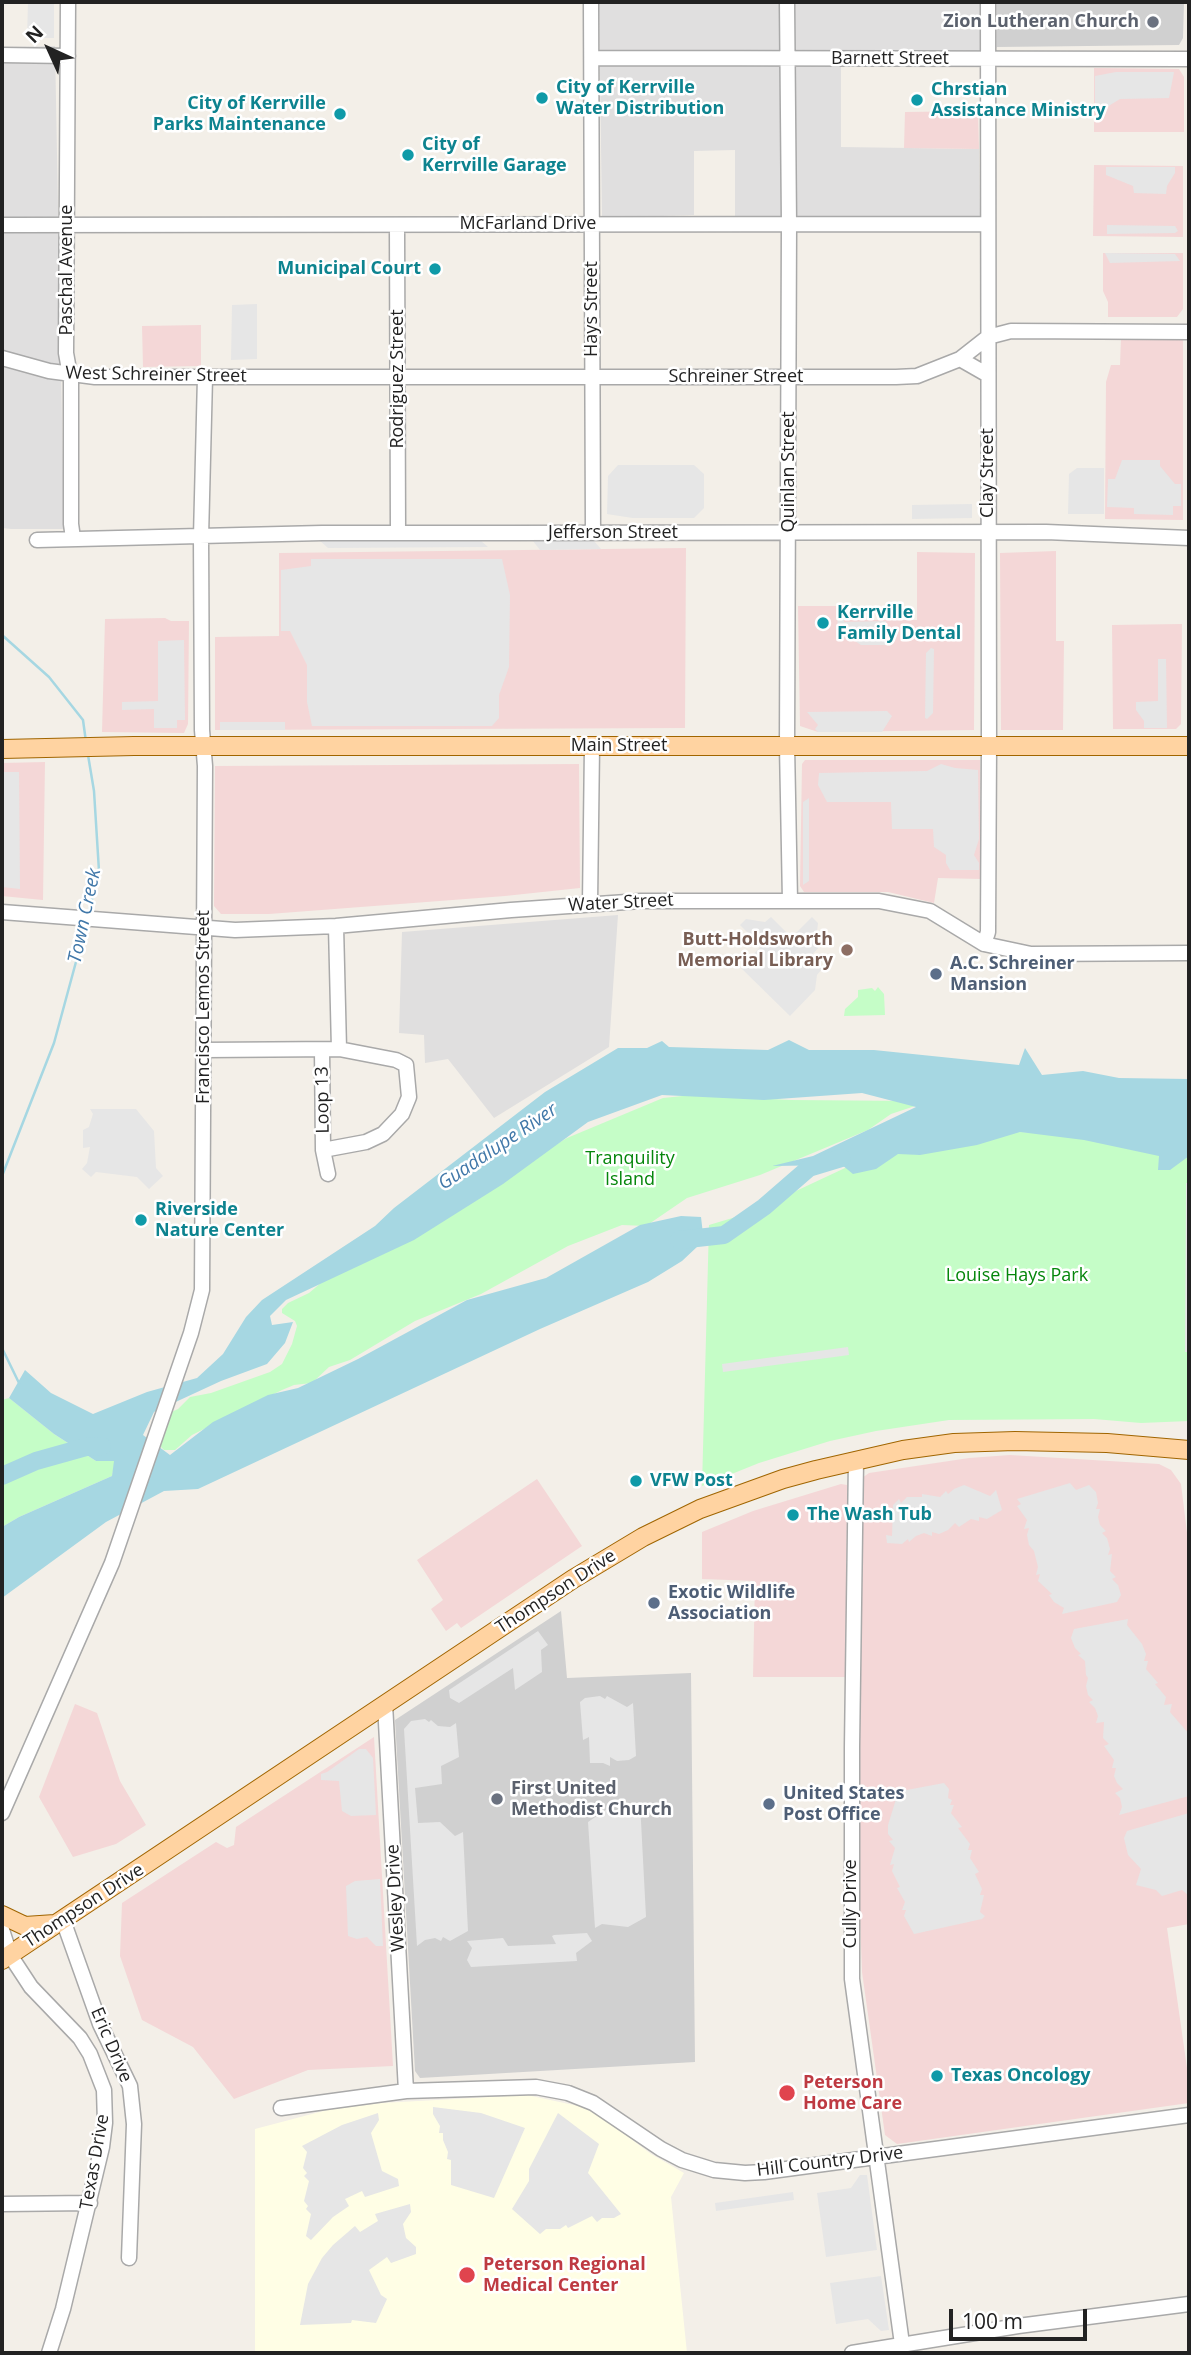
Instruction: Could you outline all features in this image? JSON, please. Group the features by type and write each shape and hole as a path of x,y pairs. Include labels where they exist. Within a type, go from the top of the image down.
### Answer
{"main road":[{"name":"Main Street","path":"2,749 49,746 1189,746"},
{"name":"Thompson Drive","path":"6,1958 573,1579 643,1538 700,1509 782,1479 856,1460 942,1445 1015,1441 1107,1443 1189,1450"},
{"path":"2,1915 25,1926 61,1922"}],"street":[{"name":"Paschal Avenue","path":"68,2 66,353 70,375 73,538"},
{"name":"Hays Street","path":"591,2 593,533"},
{"name":"Quinlan Street","path":"787,2 790,901"},
{"name":"Clay Street","path":"984,944 988,932 989,746 988,2"},
{"path":"2,55 68,56"},
{"name":"Barnett Street","path":"592,58 1189,59"},
{"name":"McFarland Drive","path":"2,225 988,224"},
{"name":"Rodriguez Street","path":"397,225 398,533"},
{"name":"Schreiner Street","path":"270,377 917,376 960,359 988,337 1011,331 1189,332"},
{"name":"West Schreiner Street","path":"2,358 70,375 95,377 270,377"},
{"path":"960,359 988,375"},
{"name":"Francisco Lemos Street","path":"2,1813 9,1792 90,1618 120,1541 196,1317 202,1290 205,766 201,537 205,377"},
{"name":"Jefferson Street","path":"37,540 398,533 1046,532 1189,538"},
{"path":"590,904 592,746"},
{"name":"Water Street","path":"2,912 235,930 336,926 642,901 879,901 930,911 984,944 1031,954 1189,953"},
{"path":"204,1050 339,1049 336,926"},
{"name":"Loop 13","path":"323,1150 366,1142 383,1134 402,1114 409,1097 406,1065 396,1060 339,1049"},
{"name":"Loop 13","path":"322,1050 323,1150 328,1174"},
{"name":"Cully Drive","path":"856,1460 851,1960 902,2344"},
{"name":"Wesley Drive","path":"385,1704 406,2091"},
{"name":"Eric Drive","path":"61,1922 100,2024 130,2086 134,2124 129,2258"},
{"name":"Texas Drive","path":"2,1930 6,1958 80,2038 104,2090 105,2123 89,2203 63,2309 48,2353"},
{"name":"Hill Country Drive","path":"281,2108 406,2091 521,2086 557,2091 593,2103 671,2154 696,2165 721,2171 764,2172 1189,2115"},
{"path":"2,2204 89,2203"},
{"path":"852,2353 1018,2326 1189,2304"}],"shaded area":[{"path":"28,2 54,2 54,38 27,38"},
{"path":"599,2 997,2 997,47 979,66 841,67 841,147 979,149 980,216 735,217 735,150 694,151 694,215 602,218"},
{"path":"997,2 1184,2 1183,38 1179,45 997,47"},
{"path":"55,46 64,529 11,529 2,528 2,47"},
{"path":"1094,68 1179,69 1184,77 1184,132 1094,132"},
{"path":"1116,72 1174,72 1169,98 1120,99 1102,110 1095,110 1095,76"},
{"path":"978,111 979,149 904,148 905,112"},
{"path":"1094,165 1183,166 1183,237 1093,236"},
{"path":"1106,167 1175,167 1175,173 1167,186 1166,194 1134,193 1133,186 1106,175"},
{"path":"1107,225 1175,226 1178,231 1107,234"},
{"path":"1103,253 1183,253 1183,309 1177,317 1108,317 1108,302 1103,291"},
{"path":"1105,253 1175,254 1180,261 1110,263"},
{"path":"257,304 257,359 231,360 232,305"},
{"path":"201,325 201,366 143,367 142,326"},
{"path":"1121,338 1183,339 1183,520 1105,519 1106,382 1111,365 1120,365"},
{"path":"1122,460 1160,460 1160,466 1175,484 1181,484 1181,506 1173,506 1173,515 1134,514 1134,508 1107,507 1108,479 1115,479"},
{"path":"618,465 694,465 704,474 704,508 694,518 633,518 607,514 608,476"},
{"path":"1077,468 1104,468 1104,514 1068,514 1069,474"},
{"path":"972,504 972,518 912,519 912,505"},
{"path":"319,540 480,540 488,547 328,548"},
{"path":"533,541 594,541 601,549 540,550"},
{"path":"686,548 685,728 215,730 215,637 279,636 279,553"},
{"path":"1056,551 1056,641 1064,641 1063,730 1001,730 1000,553"},
{"path":"917,552 975,553 974,730 818,732 800,726 798,606 844,606 844,620 917,620"},
{"path":"311,559 502,559 510,595 509,667 499,695 499,718 492,726 312,726 307,702 307,665 290,631 281,631 281,570 311,566"},
{"path":"844,606 844,622 886,621 886,645 861,645 852,639 837,636 838,609"},
{"path":"165,618 171,621 189,621 188,724 184,733 102,732 105,619"},
{"path":"1182,624 1181,724 1176,729 1113,729 1112,625"},
{"path":"184,640 185,720 177,720 177,728 154,728 154,709 122,710 122,702 158,701 158,641"},
{"path":"931,648 934,649 933,713 927,719 926,653"},
{"path":"1158,659 1166,659 1167,728 1144,728 1144,721 1136,710 1136,702 1158,701"},
{"path":"887,711 892,716 882,732 818,732 815,729 818,725 807,712"},
{"path":"220,722 285,722 285,730 220,730"},
{"path":"805,760 980,760 981,879 938,878 934,903 888,892 804,892 800,886 802,764"},
{"path":"45,762 43,900 2,896 2,763"},
{"path":"579,764 580,888 269,914 221,914 214,906 215,766"},
{"path":"941,764 978,770 979,839 974,855 979,863 979,870 950,870 946,855 934,847 933,829 892,829 891,802 827,802 818,785 819,773 927,771"},
{"path":"4,772 19,772 20,889 2,887"},
{"path":"809,798 809,881 803,885 803,802"},
{"path":"618,915 609,1047 494,1118 448,1059 425,1063 424,1035 399,1033 402,932"},
{"path":"771,917 790,936 812,917 818,923 816,940 821,945 810,957 822,969 817,975 815,990 790,1016 741,968 761,946 740,925 746,919 765,922"},
{"path":"90,1109 136,1109 154,1131 156,1168 163,1176 149,1189 137,1177 96,1172 91,1177 82,1169 87,1163 90,1147 83,1148 83,1130 89,1127 93,1114"},
{"path":"1186,1183 1189,1183 1189,1352 1185,1352"},
{"path":"848,1347 849,1355 723,1372 722,1364"},
{"path":"1010,1455 1159,1464 1171,1470 1181,1484 1189,1549 1189,1924 1167,1928 1189,2082 1189,2103 897,2144 885,2135 862,1972 858,1862 862,1478 869,1473 969,1458"},
{"path":"537,1479 582,1546 461,1628 457,1623 446,1631 431,1609 443,1600 417,1560"},
{"path":"1070,1483 1076,1490 1089,1485 1096,1492 1100,1525 1106,1531 1102,1533 1107,1538 1110,1549 1108,1555 1112,1554 1110,1571 1116,1577 1112,1579 1118,1585 1121,1595 1117,1602 1062,1614 1064,1608 1054,1602 1049,1595 1052,1594 1038,1581 1040,1574 1036,1575 1038,1567 1027,1535 1029,1528 1024,1529 1027,1520 1017,1506 1021,1504 1017,1499"},
{"path":"841,1484 847,1485 846,1677 753,1677 755,1581 702,1579 702,1532 753,1511"},
{"path":"964,1485 990,1496 996,1490 1002,1510 987,1519 971,1519 959,1527 955,1523 939,1534 932,1532 932,1536 924,1533 902,1544 887,1543 886,1535 892,1536 893,1505 899,1499 901,1503 907,1497 922,1497 922,1494 940,1497 946,1491 948,1494"},
{"path":"561,1611 567,1678 691,1673 695,2062 420,2078 415,2071 395,1720"},
{"path":"1128,1619 1127,1625 1142,1644 1146,1654 1146,1669 1166,1697 1164,1705 1172,1704 1170,1712 1189,1734 1189,1796 1119,1815 1122,1807 1120,1798 1115,1793 1123,1789 1114,1776 1114,1760 1104,1746 1109,1744 1103,1738 1104,1722 1096,1723 1098,1716 1089,1702 1093,1700 1088,1695 1086,1686 1088,1678 1085,1661 1078,1655 1081,1654 1071,1638 1074,1629"},
{"path":"538,1631 548,1645 541,1650 542,1672 515,1690 513,1668 459,1703 450,1698 449,1690"},
{"path":"600,1696 605,1699 607,1696 627,1707 633,1703 636,1756 617,1761 610,1757 610,1766 590,1763 589,1737 583,1740 580,1702 585,1698"},
{"path":"75,1704 97,1713 120,1781 146,1825 116,1844 73,1857 39,1797"},
{"path":"425,1719 438,1726 450,1727 456,1723 459,1757 441,1766 442,1784 415,1788 418,1823 440,1822 455,1836 463,1832 468,1931 450,1941 443,1937 441,1941 435,1938 425,1940 417,1946 404,1729 411,1721"},
{"path":"374,1737 393,2066 308,2070 234,2099 193,2047 142,2020 120,1956 122,1903 216,1842 227,1848 234,1845 236,1827"},
{"path":"359,1749 366,1749 373,1758 376,1815 351,1816 342,1811 339,1781 321,1780 321,1774"},
{"path":"944,1783 949,1789 948,1798 952,1800 950,1805 954,1805 951,1813 962,1827 958,1828 970,1844 970,1858 979,1872 975,1874 982,1889 980,1895 984,1895 980,1912 985,1916 982,1919 914,1934 904,1916 906,1910 902,1910 905,1902 892,1871 894,1864 890,1865 895,1848 889,1841 893,1840 888,1834 896,1799 892,1795"},
{"path":"640,1802 646,1917 628,1927 602,1924 595,1928 588,1822 607,1809 613,1813 615,1810 621,1812"},
{"path":"1189,1813 1189,1896 1182,1890 1162,1896 1156,1890 1136,1885 1141,1869 1128,1855 1124,1838 1127,1831"},
{"path":"380,1879 383,1946 376,1946 367,1937 357,1939 348,1936 346,1886 355,1881"},
{"path":"587,1933 592,1941 576,1953 577,1961 471,1967 467,1960 472,1948 467,1941 503,1938 508,1946 556,1944 552,1936 554,1935"},
{"name":"Peterson Regional Medical Center","path":"527,2095 583,2107 603,2118 651,2154 684,2173 671,2197 687,2353 255,2353 255,2129 327,2110 382,2103"},
{"path":"433,2107 481,2113 525,2128 494,2198 451,2185 451,2160 447,2159 443,2133 439,2133 440,2126 433,2114"},
{"path":"378,2113 379,2120 371,2133 382,2171 398,2179 399,2186 365,2197 362,2191 345,2199 349,2206 333,2217 311,2240 306,2236 311,2214 304,2201 309,2181 304,2176 307,2173 303,2168 307,2152 302,2146 342,2125"},
{"path":"558,2113 599,2144 588,2173 621,2214 614,2218 602,2218 597,2222 592,2216 568,2228 566,2225 560,2229 546,2229 540,2234 512,2209 529,2181 529,2169"},
{"path":"860,2175 867,2175 877,2250 826,2257 817,2193 851,2188"},
{"path":"793,2192 794,2200 716,2211 715,2203"},
{"path":"410,2204 411,2212 403,2224 406,2238 416,2247 416,2254 391,2263 387,2257 369,2270 381,2295 387,2299 376,2323 352,2320 351,2323 300,2325 308,2284 322,2258 333,2245 355,2226 360,2232 378,2221 375,2214"},
{"path":"881,2276 889,2330 881,2331 868,2319 836,2324 830,2283"}],"green space":[{"path":"878,987 884,994 885,1015 844,1016 845,1009 858,997 858,990 872,988 875,991"},
{"name":"Tranquility Island","path":"692,1095 791,1100 912,1101 915,1106 891,1114 868,1130 760,1175 687,1198 646,1226 622,1225 568,1246 481,1294 415,1321 350,1360 329,1367 312,1383 294,1385 282,1390 192,1435 175,1450 164,1450 161,1447 157,1440 165,1415 178,1409 190,1397 211,1393 270,1372 282,1364 297,1326 295,1321 282,1313 288,1303 567,1138 663,1098"},
{"name":"Louise Hays Park","path":"1020,1132 1189,1140 1189,1421 1141,1423 1094,1419 949,1420 830,1441 759,1463 702,1486 709,1225 749,1213 909,1138"},
{"path":"9,1398 54,1434 96,1461 115,1461 112,1476 2,1527 2,1400"}],"water":[{"path":"789,1040 809,1050 874,1050 1019,1065 1025,1048 1042,1075 1083,1071 1119,1078 1189,1079 1189,1156 1170,1170 1158,1170 1159,1156 1084,1140 1020,1132 977,1145 920,1155 898,1154 876,1169 853,1174 842,1165 772,1166 813,1156 916,1107 862,1093 764,1100 662,1095 588,1122 503,1184 414,1240 286,1300 270,1316 272,1325 293,1322 285,1343 267,1364 221,1381 154,1412 143,1435 170,1455 213,1422 268,1395 298,1388 467,1300 546,1278 640,1225 681,1216 701,1217 703,1234 698,1246 682,1261 648,1282 540,1329 198,1489 164,1491 106,1522 2,1598 2,1527 112,1476 114,1461 96,1461 54,1434 9,1398 25,1370 51,1393 93,1414 147,1392 197,1378 223,1354 246,1317 262,1300 375,1226 394,1208 545,1092 618,1048 647,1048 662,1041 669,1047 768,1050"}],"waterway":[{"name":"Town Creek","path":"2,635 49,677 83,720 86,742"},
{"name":"Town Creek","path":"88,755 94,791 99,871 88,915"},
{"name":"Town Creek","path":"2,1176 54,1043 86,925"},
{"name":"Guadalupe River","path":"679,1240 724,1235 764,1207 809,1168 842,1158"},
{"name":"Town Creek","path":"2,1348 19,1383"},
{"name":"Guadalupe River","path":"2,1476 36,1461 86,1447 102,1446"}],"place":[{"name":"Zion Lutheran Church","path":"1153,22"},
{"name":"City of Kerrville Water Distribution","path":"542,98"},
{"name":"Chrstian Assistance Ministry","path":"917,100"},
{"name":"City of Kerrville Parks Maintenance","path":"340,114"},
{"name":"City of Kerrville Garage","path":"408,155"},
{"name":"Municipal Court","path":"435,269"},
{"name":"Kerrville Family Dental","path":"823,623"},
{"name":"Butt-Holdsworth Memorial Library","path":"847,950"},
{"name":"A.C. Schreiner Mansion","path":"936,974"},
{"name":"Riverside Nature Center","path":"141,1220"},
{"name":"VFW Post","path":"636,1481"},
{"name":"The Wash Tub","path":"793,1515"},
{"name":"Exotic Wildlife Association","path":"654,1603"},
{"name":"First United Methodist Church","path":"497,1799"},
{"name":"United States Post Office","path":"769,1804"},
{"name":"Texas Oncology","path":"937,2076"},
{"name":"Peterson Home Care","path":"787,2093"},
{"name":"Peterson Regional Medical Center","path":"467,2275"}]}
